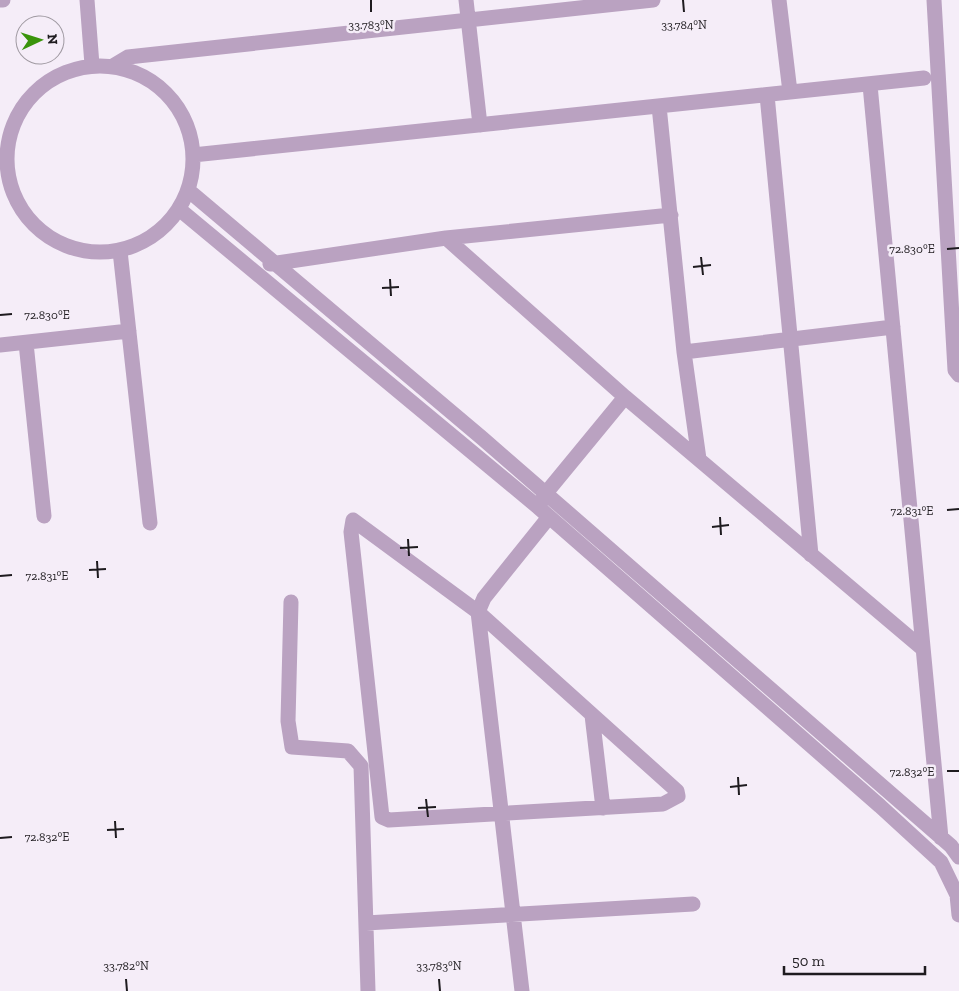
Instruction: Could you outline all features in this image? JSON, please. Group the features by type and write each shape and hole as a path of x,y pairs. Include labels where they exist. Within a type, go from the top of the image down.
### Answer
{"street":[{"path":"86,0 92,65"},
{"path":"466,0 480,125"},
{"path":"113,66 128,56 652,0"},
{"path":"779,0 790,92"},
{"path":"934,0 955,370 959,375"},
{"path":"92,65 120,67 147,77 169,95 185,118 193,145 193,173 188,190 169,224 146,241 120,251 92,253 65,246 41,232 22,211 5,185 3,160 10,132 22,107 41,86 65,71 92,65"},
{"path":"193,155 924,78"},
{"path":"870,85 941,838"},
{"path":"767,95 811,555"},
{"path":"659,106 684,352 699,459"},
{"path":"188,190 546,493 941,838 959,857"},
{"path":"179,209 543,512 873,799 940,862 957,895 959,915"},
{"path":"251,269 275,263 446,238 671,215"},
{"path":"446,238 625,397 923,649"},
{"path":"120,251 150,522"},
{"path":"684,352 892,327"},
{"path":"0,345 129,331"},
{"path":"26,343 44,516"},
{"path":"522,991 478,612 484,598 543,512 546,493 625,397"},
{"path":"353,520 478,612 677,790 678,796 663,804 389,820 382,817 351,532 353,520"},
{"path":"291,602 288,721 292,748 348,751 361,766 368,991"},
{"path":"592,715 603,808"},
{"path":"366,923 693,904"}]}
